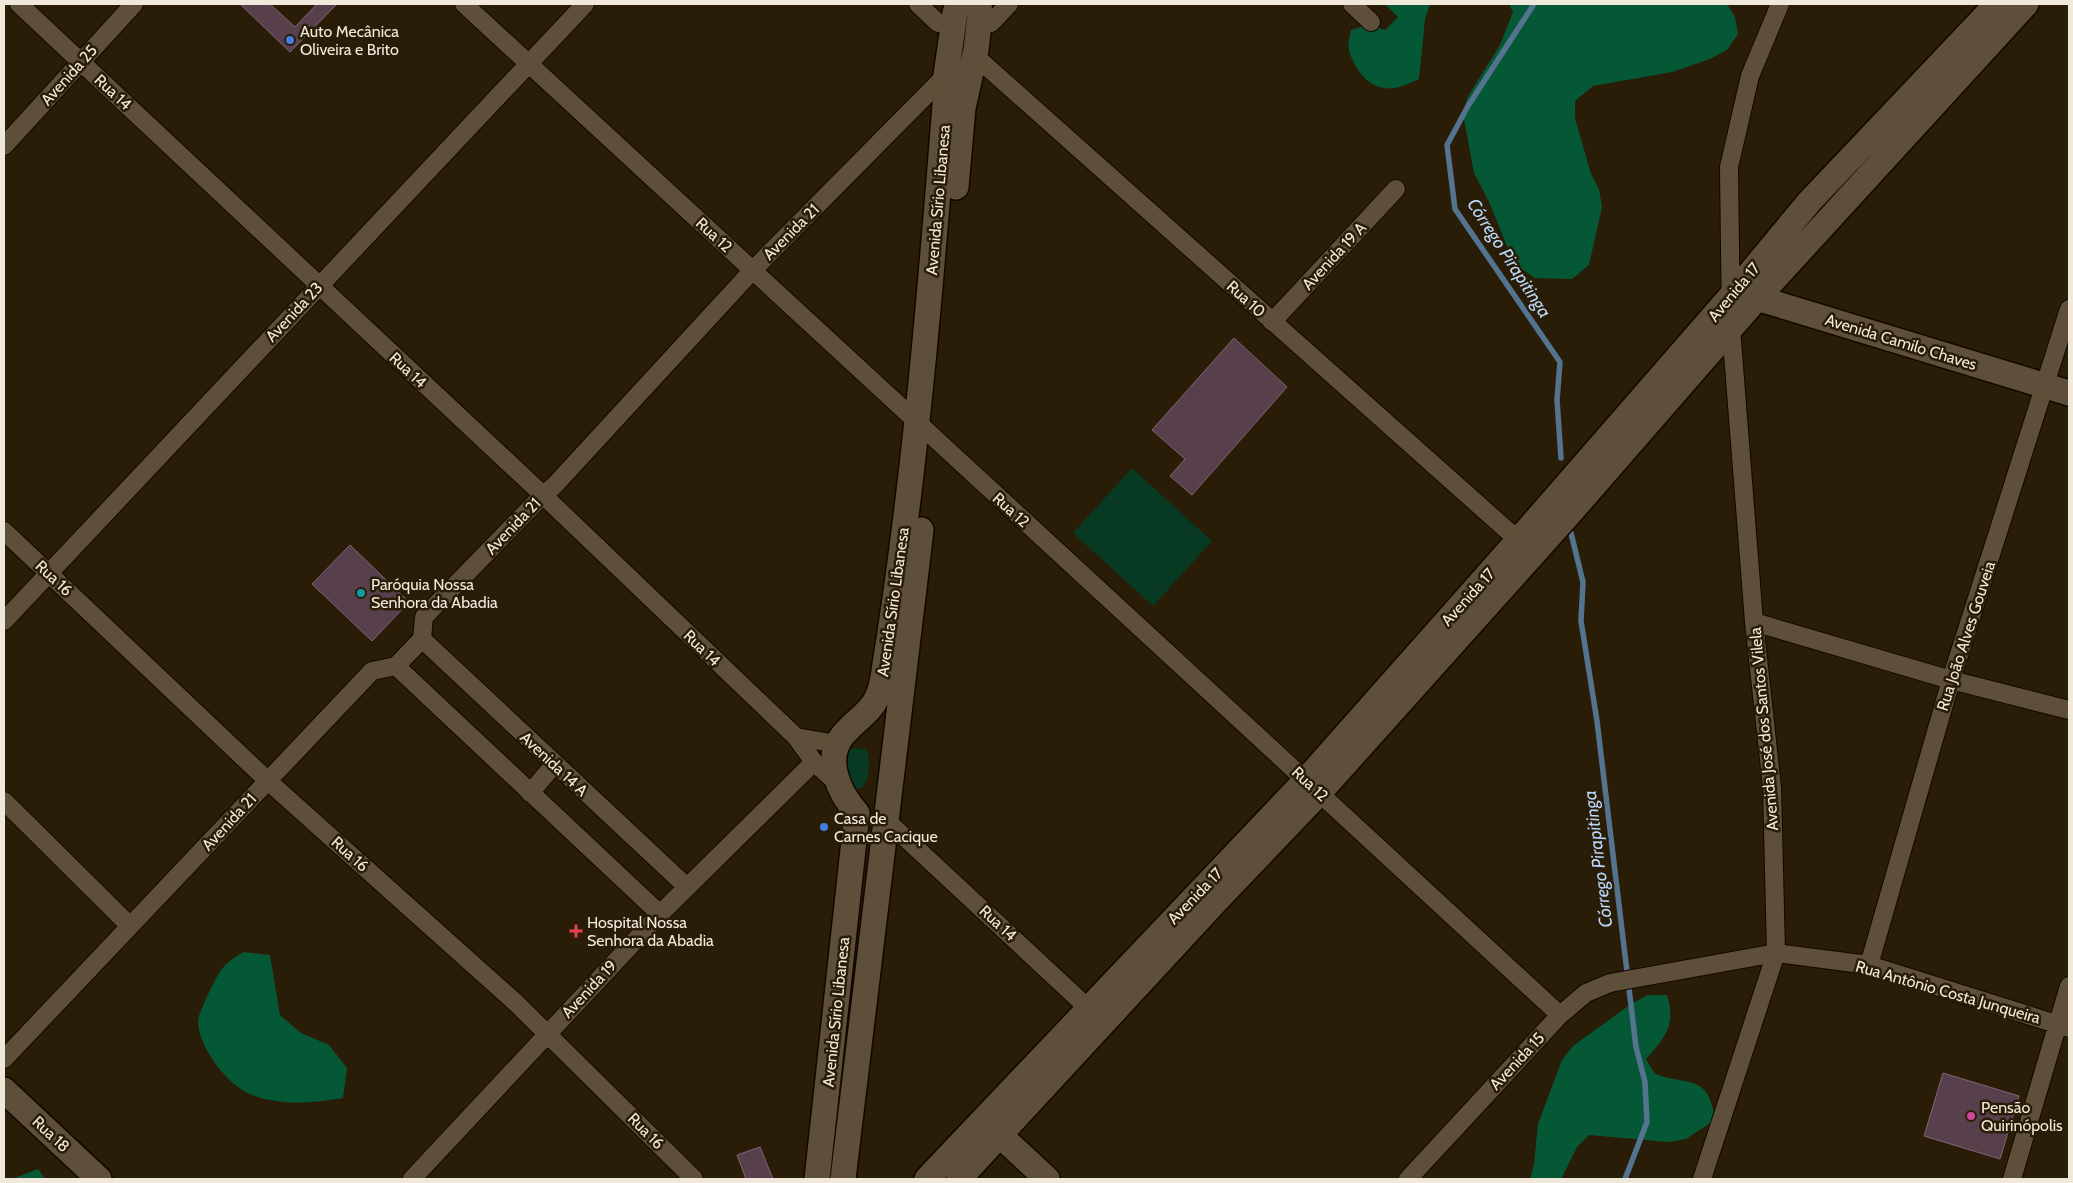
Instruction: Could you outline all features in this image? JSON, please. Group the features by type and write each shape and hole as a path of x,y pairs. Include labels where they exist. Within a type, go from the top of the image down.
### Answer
{"street":[{"name":"Rua 14","path":"18,4 318,287 543,495 796,737 814,762 837,783"},
{"name":"Avenida 25","path":"4,146 134,4"},
{"name":"Rua 12","path":"464,4 1560,1015"},
{"name":"Avenida 23","path":"4,621 585,4"},
{"path":"918,4 938,23 956,13 959,18 966,16 974,19 979,14 991,23 1009,4"},
{"path":"1352,4 1371,22"},
{"name":"Avenida José dos Santos Vilela","path":"1702,1179 1776,953 1772,787 1754,622 1730,328 1732,295 1729,167 1750,76 1780,4"},
{"name":"Avenida 17","path":"966,1177 1000,1136 1216,901 1312,786 1525,544 1809,202 1996,16 2026,4"},
{"name":"Avenida Sírio Libanesa","path":"837,744 844,734 861,720 874,705 882,684 925,431 946,75 956,13"},
{"name":"Avenida Sírio Libanesa","path":"843,1179 896,736 925,431 963,108 973,68 979,14"},
{"name":"Avenida 17","path":"1525,544 1757,298 1996,16"},
{"path":"946,75 948,80 957,85 967,83 973,68"},
{"name":"Rua 10","path":"973,68 1272,322 1525,544"},
{"name":"Avenida 21","path":"422,639 424,617 554,486 752,270 946,75"},
{"name":"Avenida 19 A","path":"1272,322 1396,189"},
{"name":"Avenida Camilo Chaves","path":"1732,295 1757,298 2058,389"},
{"name":"Rua João Alves Gouveia","path":"1869,965 1951,680 2058,389 2069,309"},
{"name":"Rua 16","path":"4,531 268,781 548,1033 694,1179"},
{"path":"1754,622 1951,680 2069,710"},
{"path":"422,639 396,666 660,914"},
{"name":"Avenida 14 A","path":"422,639 687,887"},
{"name":"Avenida 21","path":"4,1059 372,671 396,666"},
{"path":"861,720 873,716 887,720 896,736"},
{"path":"796,737 837,744 835,762 837,783 846,801 864,820 874,822 885,819"},
{"name":"Avenida 19","path":"412,1179 660,914 814,762"},
{"path":"530,793 554,764"},
{"name":"Avenida 17","path":"927,1179 1088,1008 1312,786"},
{"path":"4,801 130,926"},
{"name":"Avenida Sírio Libanesa","path":"817,1179 857,813"},
{"name":"Rua 14","path":"885,819 1088,1008"},
{"name":"Rua Antônio Costa Junqueira","path":"1648,977 1776,953 1869,965 2064,1026"},
{"name":"Avenida 15","path":"1408,1179 1560,1015 1586,993 1610,983 1648,977"},
{"path":"2012,1179 2064,1026 2069,986"},
{"name":"Rua 18","path":"4,1090 99,1179"},
{"path":"1000,1136 1047,1179"}],"green space":[{"path":"1385,4 1430,4 1425,19 1419,79 1394,88 1378,87 1367,80 1357,69 1348,48 1351,30 1367,25 1385,30 1398,17"},
{"path":"1509,4 1727,4 1735,17 1738,34 1727,50 1710,59 1672,72 1593,86 1575,101 1575,118 1591,174 1599,189 1602,207 1589,265 1572,279 1535,278 1519,267 1510,254 1490,204 1474,173 1463,114 1467,98 1500,45 1513,12"},
{"path":"1132,468 1212,541 1153,606 1073,533"},
{"path":"854,748 865,749 869,768 863,787 851,790 844,753"},
{"path":"243,952 270,955 280,1015 301,1033 329,1045 347,1068 343,1098 286,1102 263,1098 252,1095 233,1083 216,1064 203,1042 198,1021 208,994 220,972 226,964"},
{"path":"1648,995 1667,995 1670,1005 1670,1022 1664,1037 1646,1059 1655,1074 1696,1084 1703,1088 1712,1105 1715,1120 1686,1139 1668,1142 1589,1135 1577,1147 1561,1179 1530,1179 1534,1164 1538,1124 1562,1060 1573,1046 1631,1004"},
{"path":"38,1169 45,1179 12,1179"}],"building":[{"name":"Auto Mecânica Oliveira e Brito","path":"240,4 270,4 295,27 317,4 337,4 290,52"},
{"path":"1234,338 1287,387 1192,495 1170,476 1185,459 1152,430"},
{"name":"Paróquia Nossa Senhora da Abadia","path":"350,545 409,602 372,641 312,584"},
{"name":"Pensão Quirinópolis","path":"1943,1073 2019,1096 2000,1159 1924,1136"},
{"path":"760,1147 773,1179 746,1179 737,1155"}],"waterway":[{"name":"Córrego Pirapitinga","path":"1534,4 1468,106 1447,145 1455,209 1560,362 1557,400 1561,458"},
{"name":"Córrego Pirapitinga","path":"1571,533 1583,582 1581,621 1597,721 1636,1047 1645,1082 1647,1122 1625,1179"}],"place":[{"name":"Auto Mecânica Oliveira e Brito","path":"290,40"},
{"name":"Paróquia Nossa Senhora da Abadia","path":"361,593"},
{"name":"Casa de Carnes Cacique","path":"824,827"},
{"name":"Hospital Nossa Senhora da Abadia","path":"576,931"},
{"name":"Pensão Quirinópolis","path":"1971,1116"}]}
